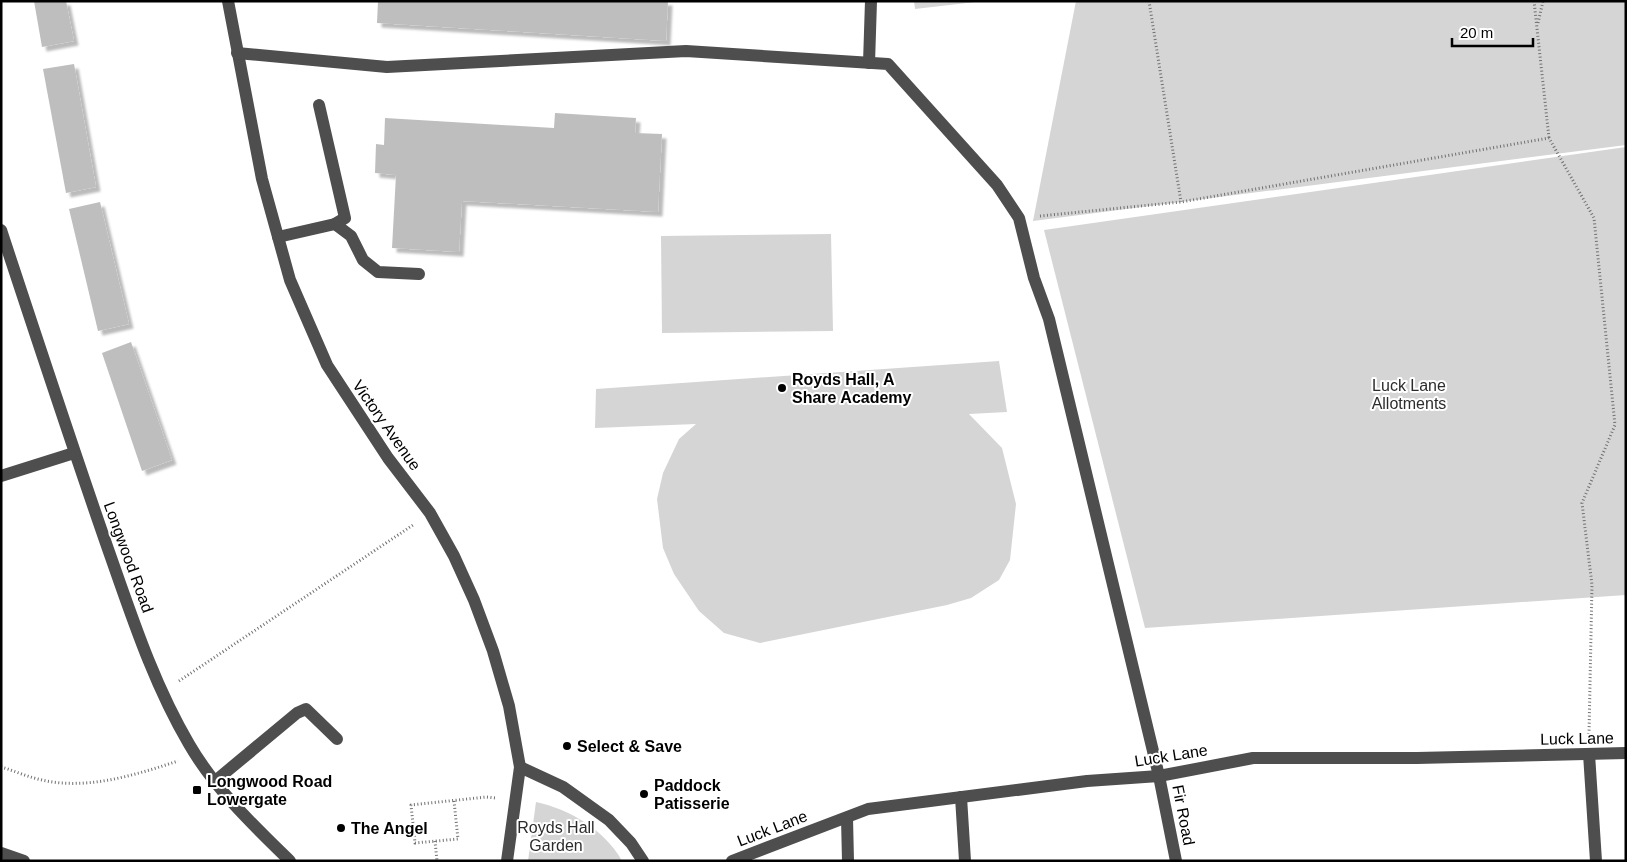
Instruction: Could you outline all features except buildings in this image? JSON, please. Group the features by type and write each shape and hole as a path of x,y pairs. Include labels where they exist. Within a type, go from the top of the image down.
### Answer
{"street":[{"name":"Victory Avenue","path":"228,1 262,179 290,280 327,365 388,458 430,513 454,556 470,591 493,651 509,706 520,768 508,861"},
{"path":"869,63 871,1"},
{"name":"Fir Road","path":"237,52 387,67 686,51 888,64 997,185 1019,218 1034,278 1049,319 1160,776 1176,861"},
{"path":"278,237 335,224 345,218 319,104"},
{"path":"335,224 351,236 364,260 378,272 419,274"},
{"name":"Longwood Road","path":"1,230 74,453 134,623 163,692 196,754 214,782 250,822 290,861"},
{"path":"1,476 74,453"},
{"path":"214,782 297,713 306,709 337,739"},
{"name":"Luck Lane","path":"732,861 868,809 1088,781 1160,776 1253,758 1417,758 1626,753"},
{"path":"1589,754 1596,861"},
{"path":"520,768 563,787 609,820 631,843 643,861"},
{"path":"961,797 965,861"},
{"path":"847,818 848,861"},
{"path":"1,853 24,861"}],"path":[{"path":"1149,1 1180,202"},
{"path":"1534,1 1549,138 1594,218 1615,425 1582,503 1592,585 1589,754"},
{"path":"1537,26 1542,1"},
{"path":"1019,218 1180,202 1549,138"},
{"path":"163,692 430,513"},
{"path":"1,766 35,779 67,784 102,782 149,770 196,754"},
{"path":"454,801 458,839 415,843 411,805 486,797 516,800"},
{"path":"435,841 437,861"}],"green space":[{"path":"914,1 984,1 915,9"},
{"path":"1076,1 1626,1 1626,145 1033,221"},
{"name":"Luck Lane Allotments","path":"1626,147 1626,595 1145,628 1044,230"},
{"path":"831,234 833,331 662,333 661,236"},
{"path":"999,361 1007,412 969,414 1002,448 1016,504 1010,560 999,580 971,598 947,605 760,643 724,633 699,611 674,574 663,548 657,499 663,473 679,439 696,424 595,428 596,389"},
{"name":"Royds Hall Garden","path":"536,802 561,810 585,823 606,840 622,861 528,861"}],"place":[{"name":"Royds Hall, A Share Academy","path":"782,388"},
{"name":"Select & Save","path":"567,746"},
{"name":"Longwood Road Lowergate","path":"197,790"},
{"name":"Paddock Patisserie","path":"644,794"},
{"name":"The Angel","path":"341,828"}]}
